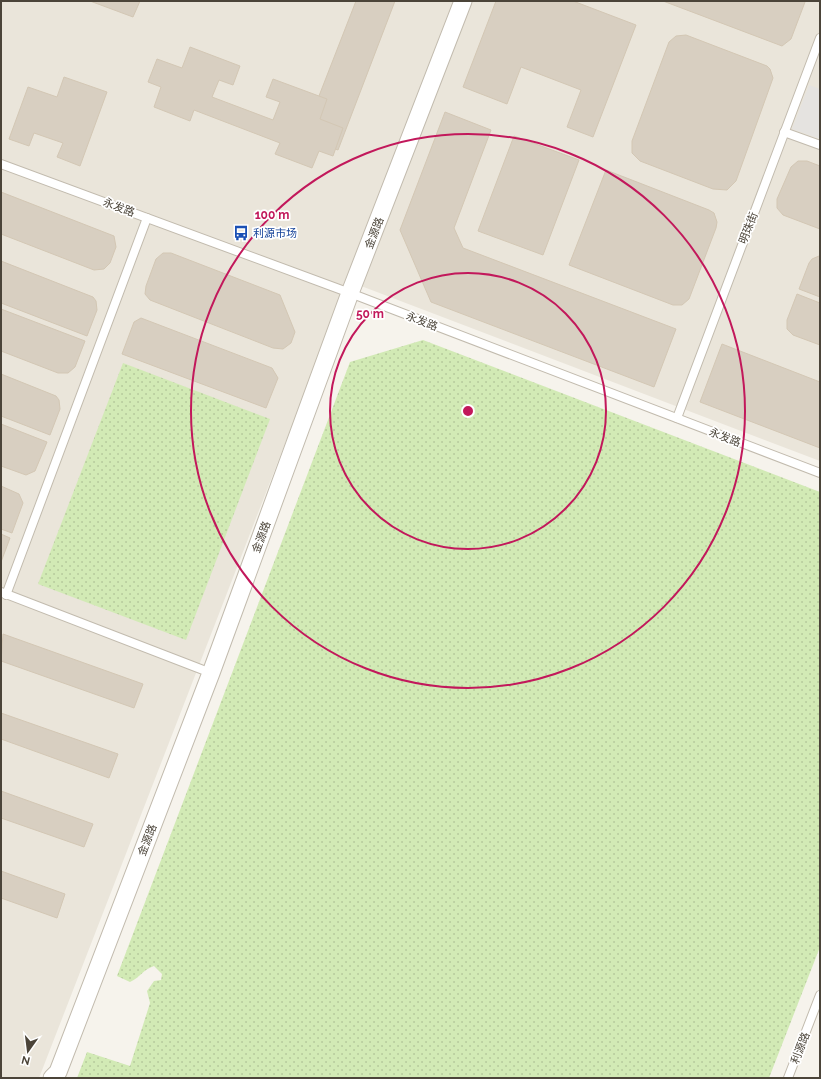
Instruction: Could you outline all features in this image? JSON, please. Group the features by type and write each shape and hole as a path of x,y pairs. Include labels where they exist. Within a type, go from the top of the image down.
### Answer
{"street":[{"name":"金源路","path":"56,1076 211,673 350,293 463,1"}],"lane":[{"name":"明珠街","path":"677,418 820,38"},
{"path":"784,132 820,145"},
{"name":"永发路","path":"1,164 350,293 820,473"},
{"path":"147,218 4,594 211,673"},
{"name":"利源路","path":"788,1078 820,995"}],"shaded area":[{"path":"1,1 820,1 820,461 348,281 39,1078 1,1078"},
{"path":"809,85 820,89 820,139 792,129"}],"green space":[{"path":"423,340 820,492 820,947 769,1078 77,1078 87,1052 130,1066 150,1003 147,991 154,981 161,980 162,974 154,966 147,969 130,982 117,976 350,362"},
{"path":"123,363 270,419 186,640 38,584"}],"building":[{"path":"90,1 140,1 133,17"},
{"path":"356,1 395,1 338,150 303,137"},
{"path":"496,1 573,1 636,25 593,137 567,127 581,90 521,67 507,104 463,87"},
{"path":"663,1 805,2 791,39 782,46"},
{"path":"686,35 767,66 770,69 773,78 736,181 727,190 713,189 640,161 632,153 632,141 669,42 676,36"},
{"path":"190,47 240,66 233,85 219,80 212,97 273,120 280,102 266,97 273,79 327,99 320,119 343,128 333,156 319,151 312,168 275,154 280,143 194,110 190,121 154,107 161,87 148,82 157,59 182,68"},
{"path":"64,77 107,92 80,166 57,157 63,143 34,133 29,146 9,139 28,87 57,97"},
{"path":"445,112 491,130 454,228 463,248 676,329 654,387 431,302 400,230"},
{"path":"514,136 579,160 543,255 478,231"},
{"path":"798,161 807,161 820,166 820,229 783,215 777,208 777,199 791,167"},
{"path":"606,170 714,213 717,222 716,228 689,299 682,305 673,305 569,265"},
{"path":"1,192 114,236 116,247 110,263 104,269 94,270 1,234"},
{"path":"163,253 171,253 280,295 295,332 291,343 283,349 273,348 150,300 145,294 146,286 156,259"},
{"path":"819,256 820,297 799,289 809,263 812,259"},
{"path":"1,261 93,297 96,301 97,310 87,336 1,303"},
{"path":"797,294 820,303 820,345 793,335 787,329 787,320"},
{"path":"1,309 85,341 75,367 68,373 58,373 1,351"},
{"path":"141,318 272,368 278,378 266,408 122,354 134,322"},
{"path":"722,344 820,382 820,448 700,402"},
{"path":"1,374 56,396 59,400 60,409 50,435 1,416"},
{"path":"1,424 47,442 35,471 26,475 1,466"},
{"path":"1,486 19,494 23,503 12,533 1,529"},
{"path":"1,534 10,538 1,562"},
{"path":"3,634 143,684 134,708 1,661"},
{"path":"1,713 118,754 109,778 1,739"},
{"path":"1,791 93,824 84,847 1,818"},
{"path":"1,871 65,894 57,918 1,898"}],"place":[{"name":"利源市场","path":"241,233"}]}
